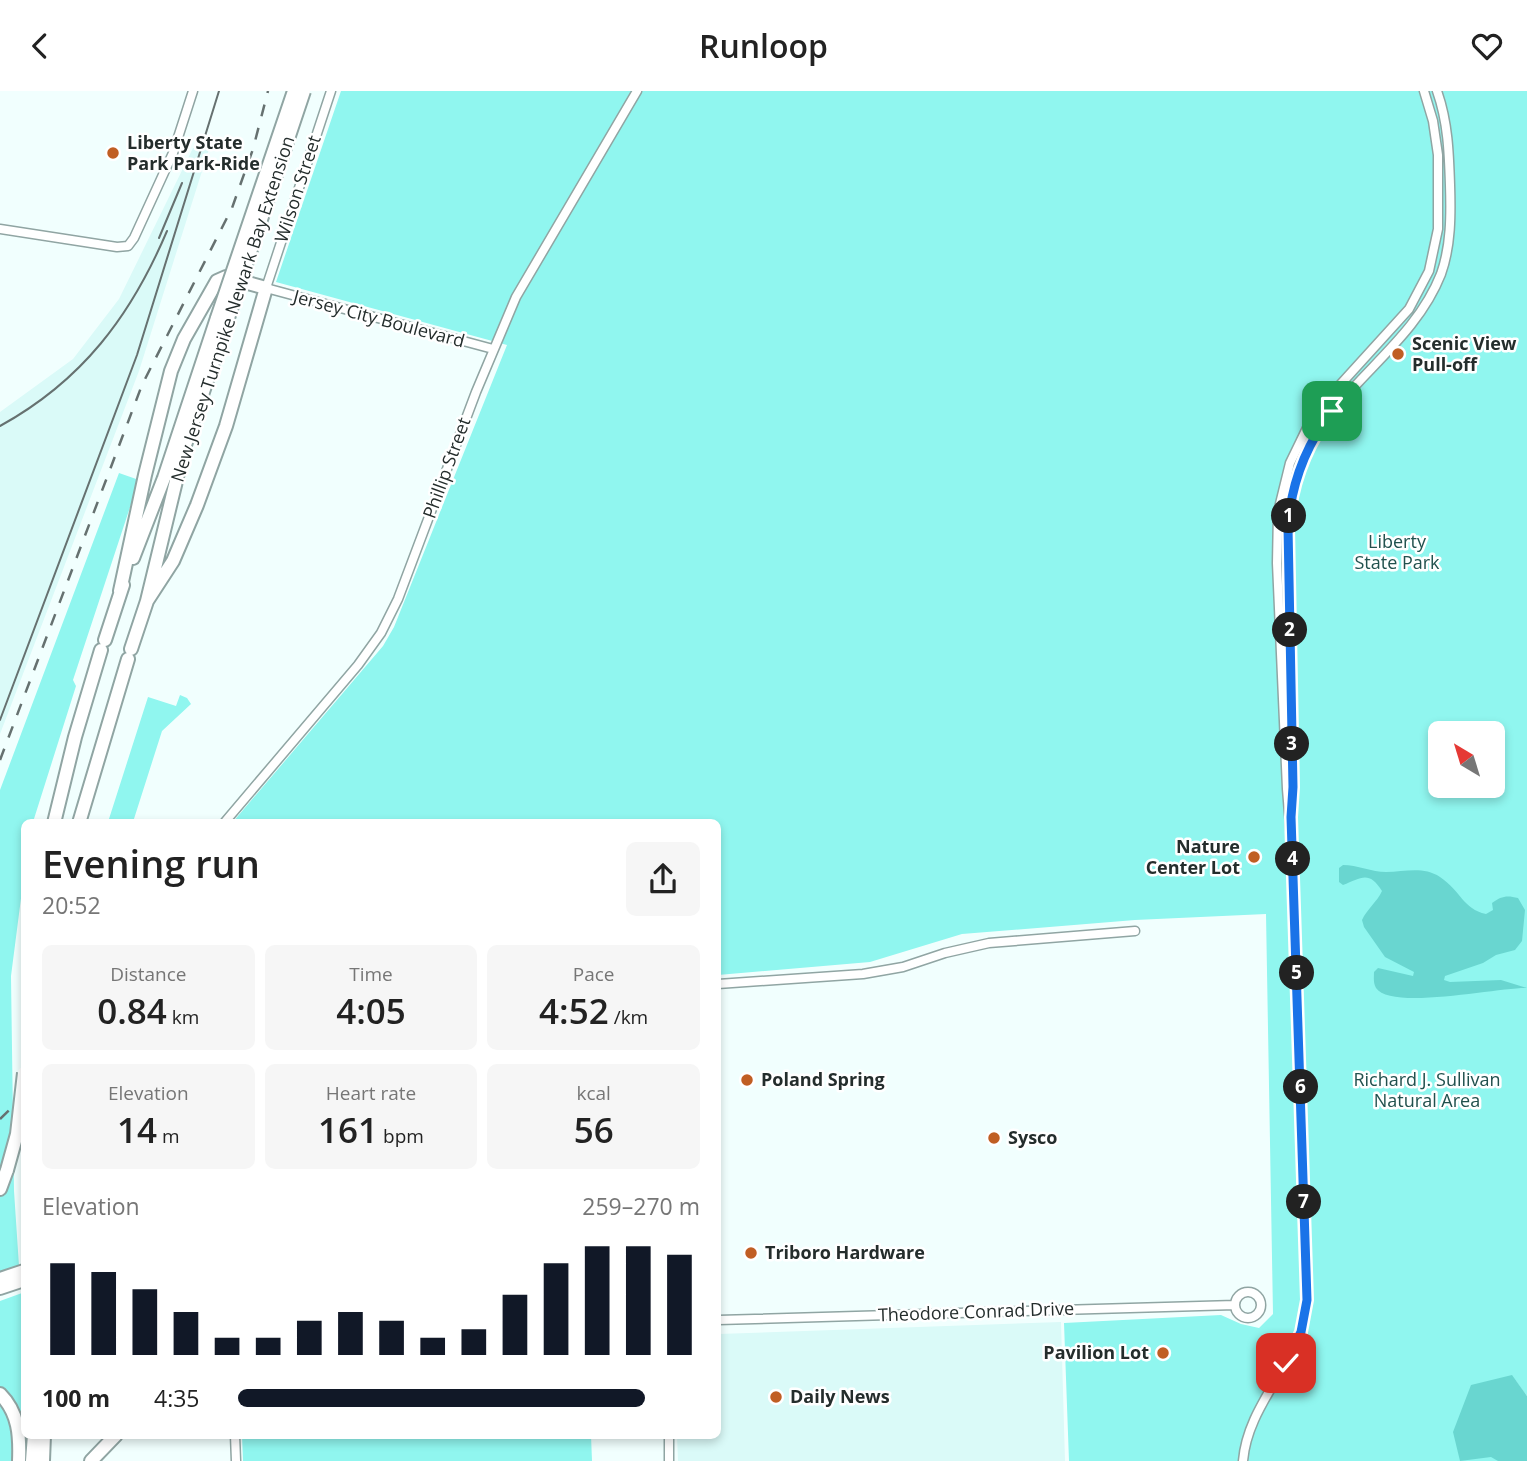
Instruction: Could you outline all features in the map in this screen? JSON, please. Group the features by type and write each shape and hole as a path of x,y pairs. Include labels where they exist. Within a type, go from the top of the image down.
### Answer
{"highway":[{"name":"New Jersey Turnpike Newark Bay Extension","path":"80,819 147,601 182,456 222,319 294,91"},
{"name":"New Jersey Turnpike Newark Bay Extension","path":"55,819 75,737 120,591 164,478 304,91"},
{"path":"120,591 145,475 177,353 217,281 226,277 265,288 226,426 197,505 173,561 147,601"},
{"path":"0,1189 17,1134 21,1099"},
{"path":"0,1279 21,1272"},
{"path":"0,1288 21,1281"},
{"path":"0,1394 16,1420 19,1461"},
{"path":"32,1461 34,1439"},
{"path":"43,1461 44,1439"},
{"path":"91,1461 112,1439"}],"street":[{"path":"0,229 117,247 128,246 173,153 192,91"},
{"name":"Wilson Street","path":"265,288 331,91"},
{"name":"Phillip Street","path":"227,819 358,665 386,625 492,349 529,271 636,91"},
{"path":"1291,817 1287,789 1277,563 1280,499 1290,463 1307,428 1329,397 1394,327 1415,300 1429,271 1439,218 1433,121 1424,91"},
{"path":"1243,1461 1250,1425 1296,1347 1307,1308 1291,817 1293,787 1287,538 1290,505 1300,470 1315,437 1332,411 1418,317 1434,290 1445,262 1451,218 1450,160 1447,127 1437,91"},
{"name":"Jersey City Boulevard","path":"265,288 492,349"},
{"path":"1358,366 1366,374"},
{"path":"721,984 863,974 903,967 945,953 989,943 1135,931"},
{"name":"Theodore Conrad Drive","path":"721,1320 1235,1305"},
{"path":"235,1439 236,1461"},
{"path":"669,1439 669,1461"}],"shaded area":[{"path":"193,148 209,149 139,371 0,734 0,412 73,359 119,299"},
{"path":"1343,865 1381,872 1420,871 1434,874 1447,882 1472,908 1486,914 1493,910 1492,903 1498,899 1507,896 1518,898 1525,910 1522,941 1515,950 1445,976 1444,980 1501,980 1527,988 1423,998 1386,995 1374,984 1374,972 1378,968 1413,976 1414,972 1385,957 1364,927 1362,920 1382,891 1373,880 1364,877 1343,885 1339,882 1339,868"},
{"path":"1061,1322 1065,1461 678,1461 677,1439 721,1439 721,1334"},
{"path":"1512,1375 1527,1396 1527,1461 1498,1461 1491,1457 1460,1461 1453,1432 1471,1385"}],"green space":[{"path":"341,91 1527,91 1527,1396 1516,1381 1519,1461 1069,1461 1064,1323 1221,1315 1259,1328 1273,1314 1266,914 1135,920 962,934 870,962 721,975 721,819 235,819 383,646 394,627 507,345 276,282"},
{"path":"119,473 139,480 73,680 76,686 34,819 21,819 21,898 11,976 14,1191 19,1266 0,1273 0,790"},
{"path":"180,695 187,698 191,704 162,731 134,819 109,819 148,697 176,706"},
{"path":"21,1293 21,1434 17,1461 0,1461 0,1301"},
{"path":"242,1439 591,1439 592,1461 243,1461"}],"tram line":[{"path":"0,720 137,355 219,91"},
{"path":"159,238 182,183"},
{"path":"0,426 56,389 101,343 137,291 167,231"}],"railway":[{"path":"0,760 142,385 232,208 253,149 268,91"},
{"path":"0,1119 21,1099"}],"place":[{"name":"Liberty State Park Park-Ride","path":"113,153"},
{"name":"Scenic View Pull-off","path":"1398,354"},
{"name":"Nature Center Lot","path":"1254,857"},
{"name":"Poland Spring","path":"747,1080"},
{"name":"Sysco","path":"994,1138"},
{"name":"Triboro Hardware","path":"751,1253"},
{"name":"Pavilion Lot","path":"1163,1353"},
{"name":"Daily News","path":"776,1397"}],"route":[{"path":"1286,1363 1301,1332 1307,1300 1291,817 1293,787 1287,538 1293,494 1300,470 1309,448 1332,411"}],"park label":[{"name":"Liberty State Park","path":"1397,552"},
{"name":"Richard J. Sullivan Natural Area","path":"1427,1090"}]}
